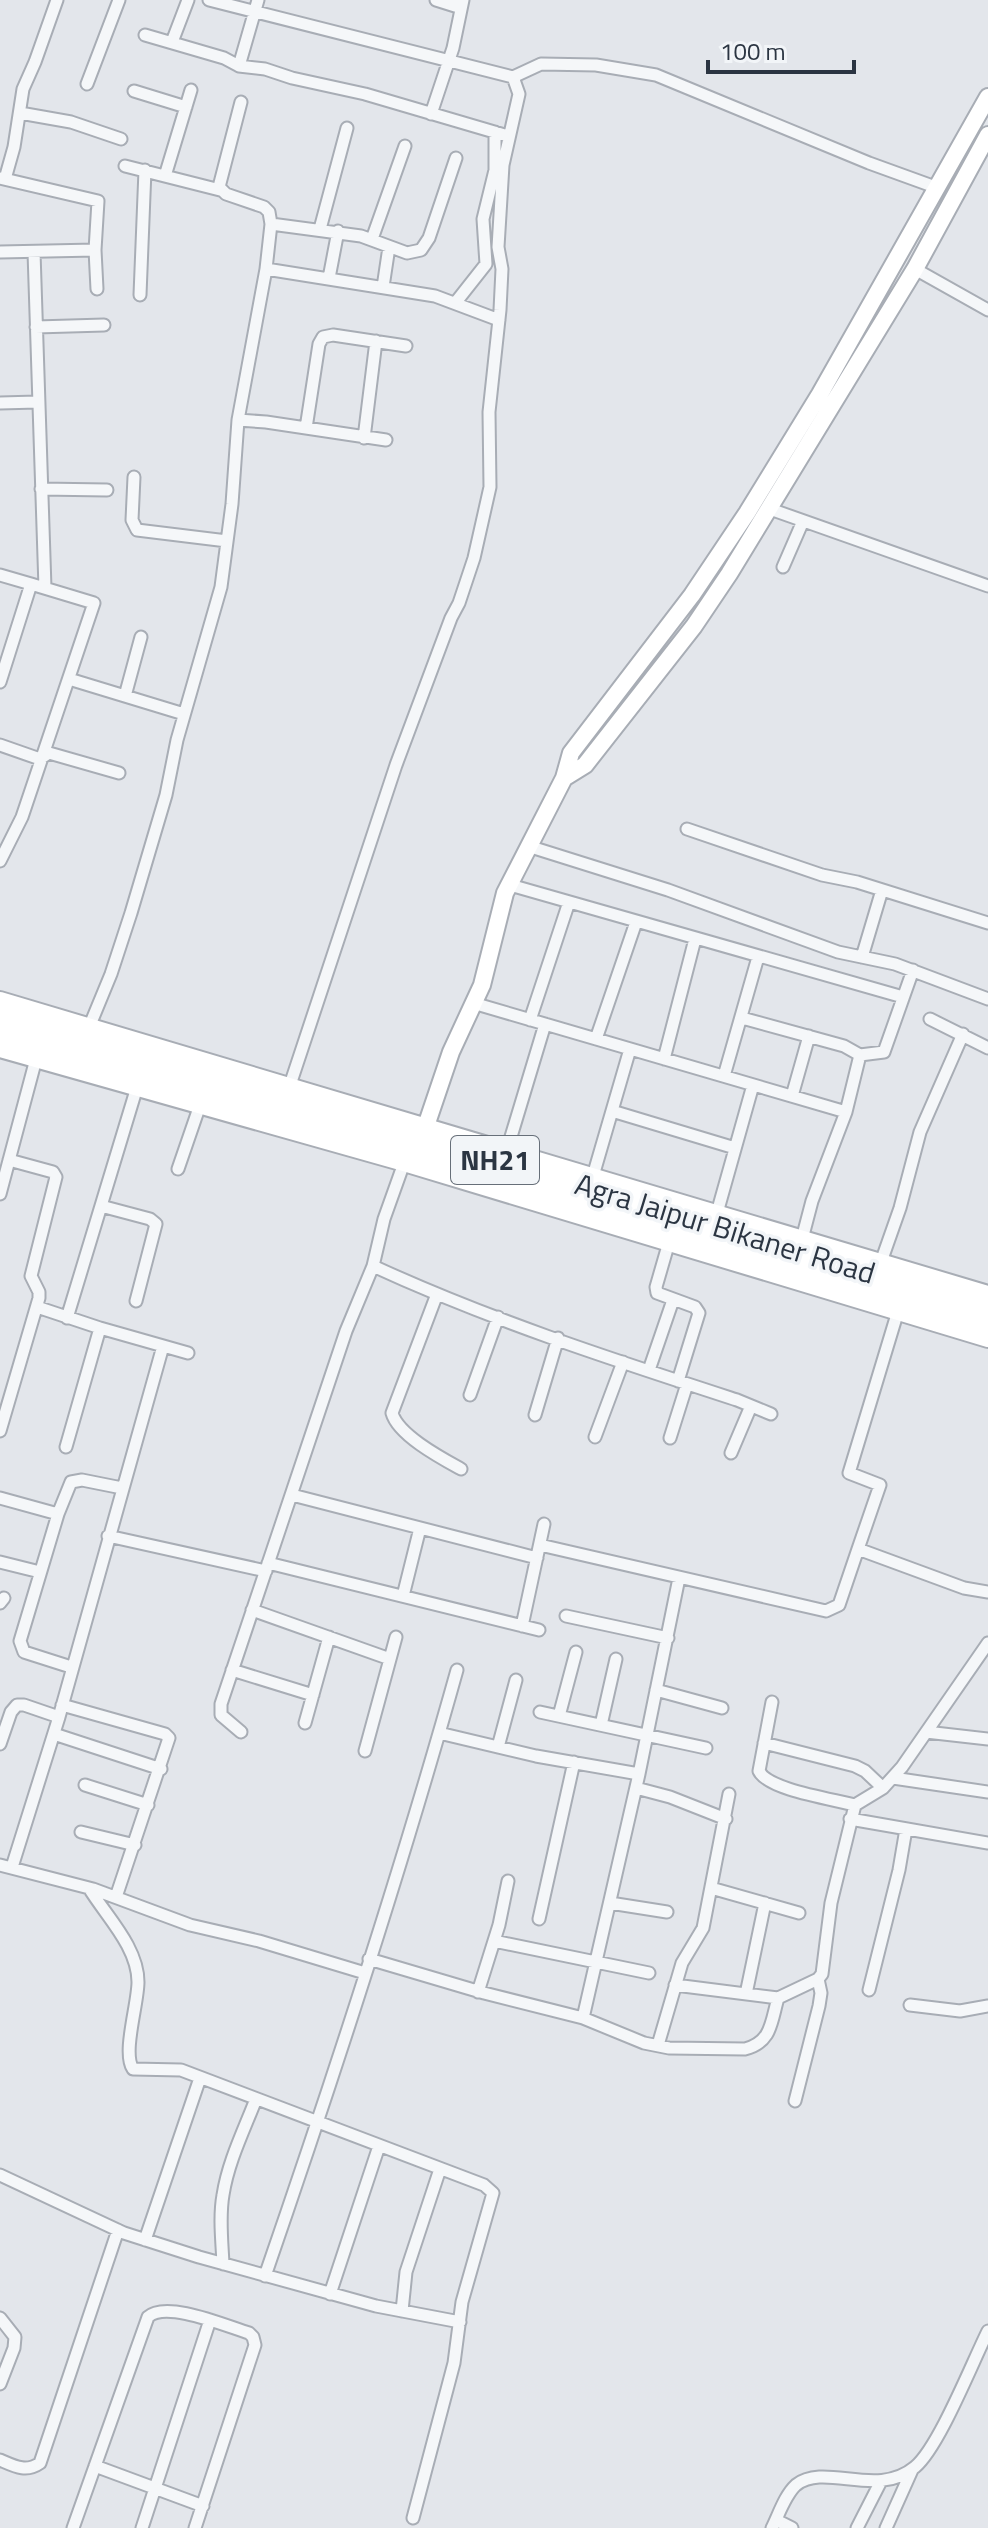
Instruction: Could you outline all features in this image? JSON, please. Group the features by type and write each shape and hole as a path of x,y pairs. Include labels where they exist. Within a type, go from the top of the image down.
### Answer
{"highway":[{"name":"Agra Jaipur Bikaner Road","path":"0,1017 422,1138 988,1308"},
{"name":"Agra Jaipur Bikaner Road","path":"0,1035 408,1151 988,1326"}],"street":[{"path":"57,0 23,89 3,178 98,201 95,250 97,289"},
{"path":"87,84 119,0"},
{"path":"172,42 188,0"},
{"path":"209,0 513,77 541,64 596,65 656,75 869,163 938,188"},
{"path":"239,66 258,0"},
{"path":"436,0 455,6 463,0"},
{"path":"431,114 463,0"},
{"path":"145,35 224,58 239,66 265,69 365,94 508,136"},
{"path":"290,1085 396,765 459,603 478,545 490,487 489,412 502,269 498,247 503,165 519,94 513,77"},
{"path":"165,176 191,90"},
{"path":"134,91 186,107"},
{"path":"426,1126 451,1052 482,985 505,893 564,778 571,753 714,563 820,394 988,97"},
{"path":"220,190 241,102"},
{"path":"20,113 71,122 121,139"},
{"path":"320,229 347,128"},
{"path":"456,302 486,264 483,219 495,170 495,132"},
{"path":"564,778 585,765 694,626 729,574 915,269 988,135"},
{"path":"372,239 405,146"},
{"path":"271,224 338,231 372,239 407,253 421,250 456,158"},
{"path":"90,1025 131,913 221,587 238,420 266,269 271,224 269,212 264,207 220,190 125,166"},
{"path":"140,295 145,170"},
{"path":"329,278 338,231"},
{"path":"383,287 389,247"},
{"path":"0,252 95,250"},
{"path":"34,252 45,588"},
{"path":"266,269 456,302 499,320"},
{"path":"915,269 988,310"},
{"path":"36,327 104,325"},
{"path":"306,428 321,340 333,335 406,346"},
{"path":"364,438 376,341"},
{"path":"0,403 37,402"},
{"path":"238,420 386,440"},
{"path":"134,477 132,520 137,530 227,541"},
{"path":"41,489 107,490"},
{"path":"770,509 988,586"},
{"path":"783,567 803,521"},
{"path":"714,563 729,574"},
{"path":"0,575 94,603 22,817 1,854"},
{"path":"0,682 31,584"},
{"path":"125,696 141,637"},
{"path":"69,679 184,714"},
{"path":"0,745 40,759"},
{"path":"40,759 49,753 119,773"},
{"path":"687,829 822,875 988,923"},
{"path":"531,847 668,890 838,952 913,970 988,999"},
{"path":"510,885 903,997"},
{"path":"862,957 882,890"},
{"path":"530,1020 569,902"},
{"path":"596,1039 636,922"},
{"path":"664,1059 695,939"},
{"path":"724,1076 758,957"},
{"path":"742,1018 844,1046 860,1055 884,1052 913,970"},
{"path":"0,1000 988,1294"},
{"path":"473,1003 846,1112"},
{"path":"930,1019 988,1048"},
{"path":"507,1150 545,1024"},
{"path":"881,1262 900,1208 920,1132 963,1034"},
{"path":"792,1096 809,1036"},
{"path":"0,1049 404,1163 988,1339"},
{"path":"593,1176 630,1049"},
{"path":"802,1239 812,1201 846,1112 860,1055"},
{"path":"0,1194 36,1059"},
{"path":"717,1213 753,1085"},
{"path":"67,1318 137,1087"},
{"path":"178,1169 200,1105"},
{"path":"612,1111 735,1148"},
{"path":"0,1431 37,1307 39,1292 31,1276 56,1175 9,1160"},
{"path":"241,1732 221,1715 221,1704 346,1331 373,1266 384,1219 404,1163"},
{"path":"101,1206 150,1219 156,1224 136,1301"},
{"path":"669,1242 656,1290 659,1295 695,1307 699,1313 670,1438"},
{"path":"373,1266 498,1317 771,1414"},
{"path":"437,1294 392,1413 402,1429 432,1453 461,1469"},
{"path":"649,1370 673,1300"},
{"path":"37,1307 188,1353"},
{"path":"292,1495 420,1528 679,1578 826,1611 839,1605 880,1485 849,1473 898,1311"},
{"path":"470,1395 498,1317"},
{"path":"66,1447 100,1328"},
{"path":"535,1415 558,1338"},
{"path":"163,1346 61,1711 6,1866 89,1888 190,1925 259,1941 365,1973"},
{"path":"595,1437 623,1362"},
{"path":"731,1453 751,1406"},
{"path":"71,1667 33,1656 21,1649 20,1641 69,1486 74,1480 122,1488"},
{"path":"0,1498 58,1514"},
{"path":"522,1626 544,1524"},
{"path":"403,1596 420,1528"},
{"path":"108,1536 403,1596 539,1630"},
{"path":"858,1549 964,1588 988,1592"},
{"path":"0,1562 40,1572"},
{"path":"583,2018 636,1788 679,1578"},
{"path":"252,1610 390,1659"},
{"path":"566,1616 668,1638"},
{"path":"305,1723 329,1637"},
{"path":"365,1751 396,1637"},
{"path":"795,2101 820,1998 818,1979 823,1970 831,1903 855,1805 893,1778 987,1647"},
{"path":"559,1716 576,1652"},
{"path":"601,1725 616,1659"},
{"path":"232,1670 313,1695"},
{"path":"265,2276 318,2123 418,1809 457,1670"},
{"path":"498,1747 516,1680"},
{"path":"656,1690 722,1708"},
{"path":"772,1702 759,1771 762,1777 777,1785 855,1805"},
{"path":"0,1744 11,1712 17,1705 61,1711 168,1735 161,1769 116,1897"},
{"path":"540,1712 706,1748"},
{"path":"926,1732 988,1739"},
{"path":"439,1733 639,1774"},
{"path":"54,1734 161,1769"},
{"path":"764,1743 844,1761 865,1771 883,1788"},
{"path":"539,1919 574,1762"},
{"path":"893,1778 988,1792"},
{"path":"85,1785 148,1805"},
{"path":"636,1788 670,1797 726,1819"},
{"path":"658,2045 682,1963 703,1928 729,1794"},
{"path":"850,1819 988,1843"},
{"path":"869,1990 906,1829"},
{"path":"81,1832 135,1845"},
{"path":"478,1992 508,1881"},
{"path":"89,1888 132,1953 136,1965 138,1979 130,2066 138,2071 169,2068 200,2078 484,2185 493,2193 462,2302 449,2386 413,2518"},
{"path":"711,1888 799,1913"},
{"path":"610,1903 667,1912"},
{"path":"746,1994 765,1903"},
{"path":"494,1941 649,1973"},
{"path":"369,1959 478,1992 583,2018 628,2038 658,2045 720,2049 755,2046 767,2037 778,1998"},
{"path":"675,1985 778,1998 818,1979"},
{"path":"910,2005 960,2011 988,2006"},
{"path":"145,2240 200,2078"},
{"path":"223,2264 221,2213 227,2174 256,2099"},
{"path":"330,2294 379,2146"},
{"path":"402,2311 406,2272 440,2169"},
{"path":"0,2175 145,2240 330,2294 460,2322"},
{"path":"0,2460 19,2469 40,2463 118,2230"},
{"path":"73,2528 148,2317 154,2311 165,2310 249,2333 255,2345 195,2528"},
{"path":"0,2318 15,2337 0,2384"},
{"path":"142,2528 210,2320"},
{"path":"886,2528 913,2469 930,2449 988,2331"},
{"path":"95,2466 203,2506"},
{"path":"792,2528 774,2524 790,2492 807,2479 824,2477 881,2481 913,2469"},
{"path":"857,2528 881,2481"}]}
